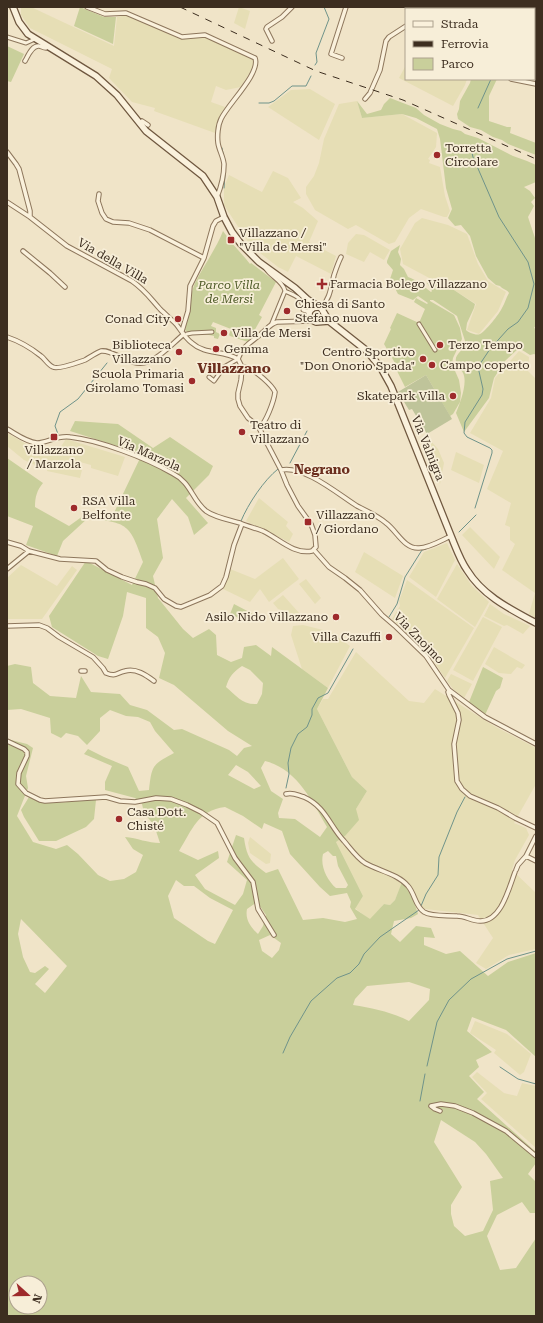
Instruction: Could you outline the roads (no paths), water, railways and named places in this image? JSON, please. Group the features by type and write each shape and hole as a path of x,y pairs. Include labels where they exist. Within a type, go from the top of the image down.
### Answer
{"main road":[{"path":"13,7 19,22 28,34 96,76 117,95 142,123 151,136 203,176 217,197 224,217 232,232 241,244 252,257 295,288 321,310 322,319 316,321"},
{"path":"307,299 310,319 316,321 329,321"},
{"path":"310,312 314,307 321,310"},
{"name":"Via Valnigra","path":"321,310 329,321 367,351 388,379 460,558 467,571 478,585 501,604 536,623"}],"street":[{"path":"88,7 105,14 126,12 182,37 205,35 255,58 257,64 255,68 243,88 224,114 219,125 218,144 223,156 224,173 217,197"},
{"path":"272,41 266,29 267,27 282,17 292,7"},
{"path":"342,58 331,54 346,7"},
{"path":"365,99 370,93 380,70 386,41 389,37 405,27"},
{"path":"7,37 26,42 31,42 35,39"},
{"path":"25,61 31,50 35,47 39,46 46,48 47,46"},
{"path":"516,80 536,84"},
{"path":"142,123 148,125"},
{"path":"7,152 19,169 30,211 30,217"},
{"path":"99,194 98,202 106,219 113,222 129,223 150,230 204,258"},
{"name":"Via della Villa","path":"7,202 30,217 67,246 138,285 148,293 159,308 184,333 191,343 207,352 223,353 238,359"},
{"path":"7,337 34,351 52,367 58,368 83,360 102,351 137,363 155,359 184,333 188,312 190,286 204,258 213,226 224,217"},
{"path":"23,252 65,287"},
{"path":"321,310 331,291 333,277 341,257"},
{"path":"209,378 214,381 224,367 238,359 242,349 272,323 285,291 283,285 270,275 264,266"},
{"path":"285,291 299,298 304,304 303,310 310,312 301,321"},
{"path":"272,323 316,321"},
{"path":"420,324 435,350"},
{"path":"184,333 212,332"},
{"path":"238,359 242,367 242,375 238,393 240,406 248,418 259,428 298,506 313,528 317,542 313,550"},
{"path":"242,367 248,368 259,375 275,392 264,424 259,428"},
{"name":"Via Marzola","path":"7,429 24,439 36,443 58,437 68,437 88,440 134,456 172,472 180,477 187,483 199,504 206,511 264,532 295,549 306,552 313,550"},
{"path":"281,470 290,470 318,479 343,497 386,522 406,543 414,548 425,548 451,536"},
{"path":"7,542 28,551 60,559 96,561 108,570 122,577 155,588 164,599 176,606 182,607 210,595 222,586 242,524"},
{"name":"Via Znojmo","path":"313,550 329,567 360,590 382,615 426,656 449,690 485,718 536,744"},
{"path":"7,569 28,551"},
{"path":"7,626 39,625 47,628 59,637 93,657 106,673 117,675 125,671 140,672 154,682"},
{"path":"449,690 448,692 458,713 459,720 454,744 457,781 470,796 498,808 536,828"},
{"path":"7,741 27,752 27,756 19,773 18,784 26,793 40,800 51,801 106,797 120,801 135,802 156,798 171,799 201,812 217,823 235,858 253,882 258,909 274,935"},
{"path":"286,794 292,792 317,804 327,816 340,838 364,862 396,878 408,886 419,907 424,912 431,915 460,916 482,922 493,918 498,913 518,865 526,856 536,836"},
{"path":"526,856 536,860"},
{"path":"440,1111 431,1106 441,1104 455,1106 473,1113 506,1131 536,1156"}],"waterway":[{"path":"315,65 317,62 316,53 329,19 324,7"},
{"path":"259,103 269,103 274,101 292,86 306,86 311,76"},
{"path":"478,108 491,80"},
{"path":"470,145 473,157 499,217 528,262 534,284 528,308 518,322 508,329 490,349 478,367 483,389 482,395 465,422 464,433 467,437 490,448 492,453 475,508"},
{"path":"222,148 224,158"},
{"path":"224,188 225,175"},
{"path":"58,434 55,426 60,412 78,399 107,363"},
{"path":"290,463 307,431"},
{"path":"241,521 257,493 267,479 278,469"},
{"path":"459,532 476,515"},
{"path":"389,617 397,604 405,577 422,550 426,549"},
{"path":"286,788 289,774 288,763 291,748 298,734 307,727 312,715 312,709 318,698 328,693 353,649"},
{"path":"421,906 426,894 438,875 439,857 457,812 465,797"},
{"path":"283,1053 290,1037 311,1001 337,978 350,973 359,964 364,954 380,937 419,910"},
{"path":"427,1066 437,1022 449,1000 471,979 507,959 536,951"},
{"path":"500,1067 518,1079 536,1084"},
{"path":"420,1101 425,1074"}],"railway":[{"path":"180,7 316,71 403,100 536,159"}],"place":[{"name":"Torretta Circolare","path":"437,155"},
{"name":"Villazzano / \"Villa de Mersi\"","path":"231,240"},
{"name":"Farmacia Bolego Villazzano","path":"322,284"},
{"name":"Chiesa di Santo Stefano nuova","path":"287,311"},
{"name":"Conad City","path":"178,319"},
{"name":"Villa de Mersi","path":"224,333"},
{"name":"Terzo Tempo","path":"440,345"},
{"name":"Gemma","path":"216,349"},
{"name":"Biblioteca Villazzano","path":"179,352"},
{"name":"Centro Sportivo \"Don Onorio Spada\"","path":"423,359"},
{"name":"Campo coperto","path":"432,365"},
{"name":"Scuola Primaria Girolamo Tomasi","path":"192,381"},
{"name":"Skatepark Villa","path":"453,396"},
{"name":"Teatro di Villazzano","path":"242,432"},
{"name":"Villazzano / Marzola","path":"54,437"},
{"name":"RSA Villa Belfonte","path":"74,508"},
{"name":"Villazzano / Giordano","path":"308,522"},
{"name":"Asilo Nido Villazzano","path":"336,617"},
{"name":"Villa Cazuffi","path":"389,637"},
{"name":"Casa Dott. Chisté","path":"119,819"}],"district":[{"name":"Villazzano","path":"234,368"},
{"name":"Negrano","path":"322,469"}],"park label":[{"name":"Parco Villa de Mersi","path":"229,292"}]}
